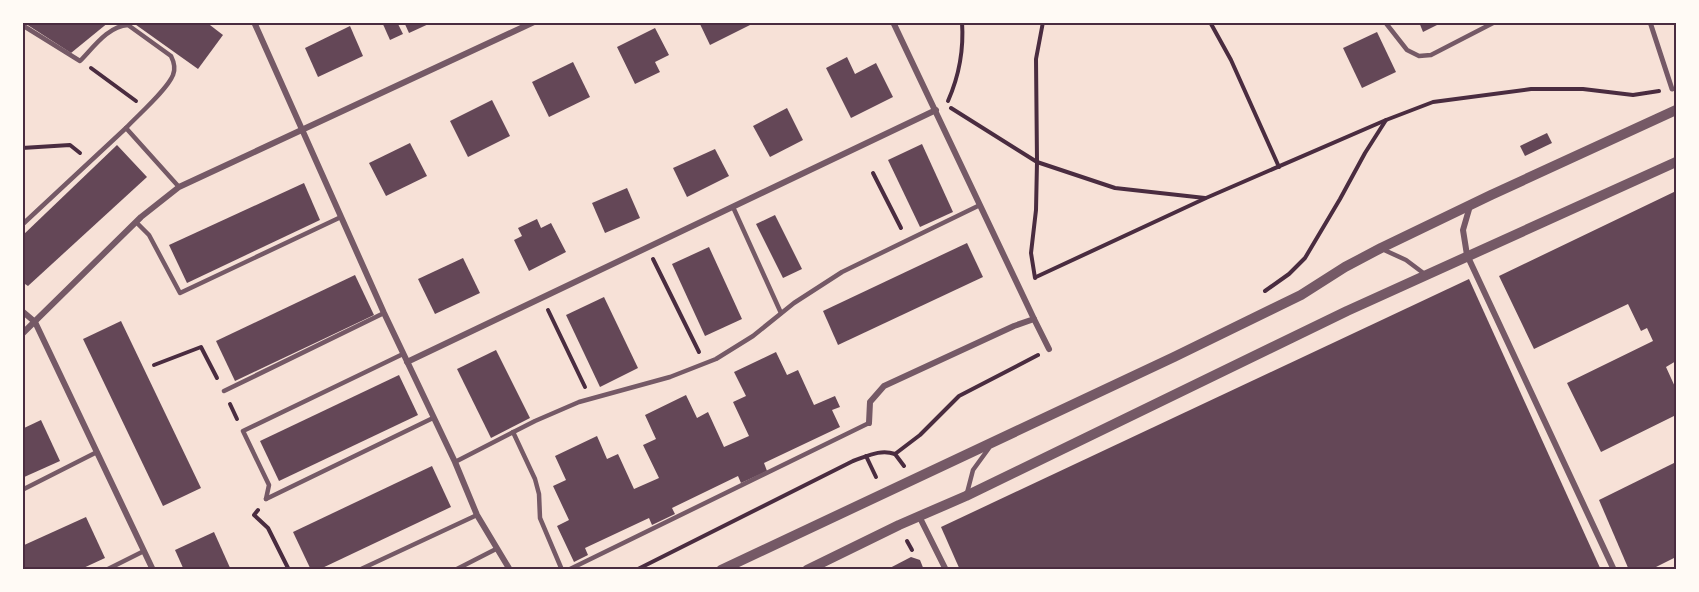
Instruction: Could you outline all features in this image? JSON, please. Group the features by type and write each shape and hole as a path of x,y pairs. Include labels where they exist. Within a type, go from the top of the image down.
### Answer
{"street":[{"path":"254,22 477,515 510,570"},
{"path":"22,334 136,222 179,187 534,22"},
{"path":"893,22 1049,349"},
{"path":"1650,22 1672,89"},
{"path":"407,362 936,110"},
{"path":"721,570 1174,357 1301,295 1345,267 1381,248 1677,110"},
{"path":"807,570 1347,311 1677,162"},
{"path":"1470,206 1463,230 1467,255 1614,570"},
{"path":"22,311 35,322 153,570"},
{"path":"869,423 870,402 884,386 1034,319"},
{"path":"919,516 946,570"}],"lane":[{"path":"1385,22 1407,50 1419,56 1431,55 1495,22"},
{"path":"22,25 80,61 111,30 120,26 128,26 171,56 175,64 173,75 161,91 126,128 24,223 22,222"},
{"path":"126,128 179,187"},
{"path":"455,462 579,402 670,377 716,359 753,336 842,272 980,205"},
{"path":"733,207 782,313"},
{"path":"136,222 149,235 180,293 341,217"},
{"path":"1381,248 1406,260 1426,275"},
{"path":"224,391 384,313"},
{"path":"403,354 243,430 269,485 266,499 433,418"},
{"path":"568,570 869,423"},
{"path":"513,432 535,478 539,494 540,518 562,570"},
{"path":"966,495 973,470 996,439"},
{"path":"22,490 97,452"},
{"path":"359,570 477,515"},
{"path":"455,570 496,549"},
{"path":"106,570 144,551"}],"path":[{"path":"962,22 960,62 955,85 946,105 1037,162 1115,188 1206,198"},
{"path":"1036,278 1030,253 1036,210 1036,59 1043,22"},
{"path":"1210,22 1231,60 1278,167"},
{"path":"80,61 145,107"},
{"path":"1017,286 1206,198 1433,102 1486,93 1531,89 1583,89 1633,95 1672,89"},
{"path":"1256,298 1289,274 1305,258 1386,120"},
{"path":"22,148 70,145 90,160"},
{"path":"873,173 907,239"},
{"path":"648,248 705,363"},
{"path":"542,298 591,399"},
{"path":"154,365 201,347 243,430"},
{"path":"895,454 920,435 959,396 1049,349"},
{"path":"636,570 853,461 875,453 895,454 913,479"},
{"path":"904,466 913,462"},
{"path":"254,515 268,528 289,570"}],"building":[{"path":"23,22 109,22 71,53"},
{"path":"132,22 206,22 223,35 198,69"},
{"path":"382,22 397,22 403,34 390,40"},
{"path":"404,22 433,22 409,33"},
{"path":"699,22 751,22 752,24 710,45"},
{"path":"1419,22 1443,22 1423,32"},
{"path":"350,26 363,56 318,77 305,48"},
{"path":"655,28 669,55 655,62 660,72 635,84 617,47"},
{"path":"1377,32 1396,72 1362,88 1343,48"},
{"path":"847,57 855,74 876,63 893,97 851,118 826,68"},
{"path":"573,62 590,97 549,117 532,82"},
{"path":"492,100 510,136 468,157 450,121"},
{"path":"787,108 803,140 770,157 753,126"},
{"path":"1547,133 1552,143 1525,156 1520,146"},
{"path":"410,143 427,176 386,196 369,163"},
{"path":"922,144 953,212 920,227 888,160"},
{"path":"117,145 147,177 28,286 22,282 22,236"},
{"path":"715,149 729,176 687,197 673,168"},
{"path":"304,183 320,220 187,283 169,245"},
{"path":"627,188 640,218 605,233 592,203"},
{"path":"1676,191 1676,361 1666,367 1676,389 1676,415 1601,452 1567,383 1653,341 1647,328 1641,331 1628,304 1534,349 1499,276"},
{"path":"775,215 802,269 783,278 756,224"},
{"path":"537,219 541,228 551,223 566,252 529,271 514,240 522,236 518,228"},
{"path":"967,243 983,277 838,345 823,311"},
{"path":"709,247 742,319 705,336 672,264"},
{"path":"463,258 480,293 435,314 418,279"},
{"path":"355,275 374,315 235,381 216,341"},
{"path":"1469,279 1601,570 960,570 941,527"},
{"path":"604,297 638,368 600,387 566,315"},
{"path":"121,321 201,488 163,506 83,339"},
{"path":"496,350 530,418 491,438 457,369"},
{"path":"776,352 787,375 798,370 814,405 835,396 840,407 832,410 840,427 764,463 767,471 741,483 738,476 672,508 675,514 652,525 649,518 585,548 588,555 574,562 557,526 569,520 553,486 566,480 555,456 597,436 607,459 618,454 634,489 659,478 643,445 656,439 645,415 686,395 697,418 708,412 724,447 749,436 733,402 746,396 734,372"},
{"path":"399,375 418,415 279,481 260,441"},
{"path":"41,420 60,461 22,478 22,429"},
{"path":"1676,462 1676,557 1650,570 1629,570 1599,500"},
{"path":"432,466 451,507 318,570 311,570 293,532"},
{"path":"86,517 105,558 79,570 22,570 22,546"},
{"path":"214,532 231,570 184,570 175,550"},
{"path":"911,557 920,560 924,570 886,570"}]}
